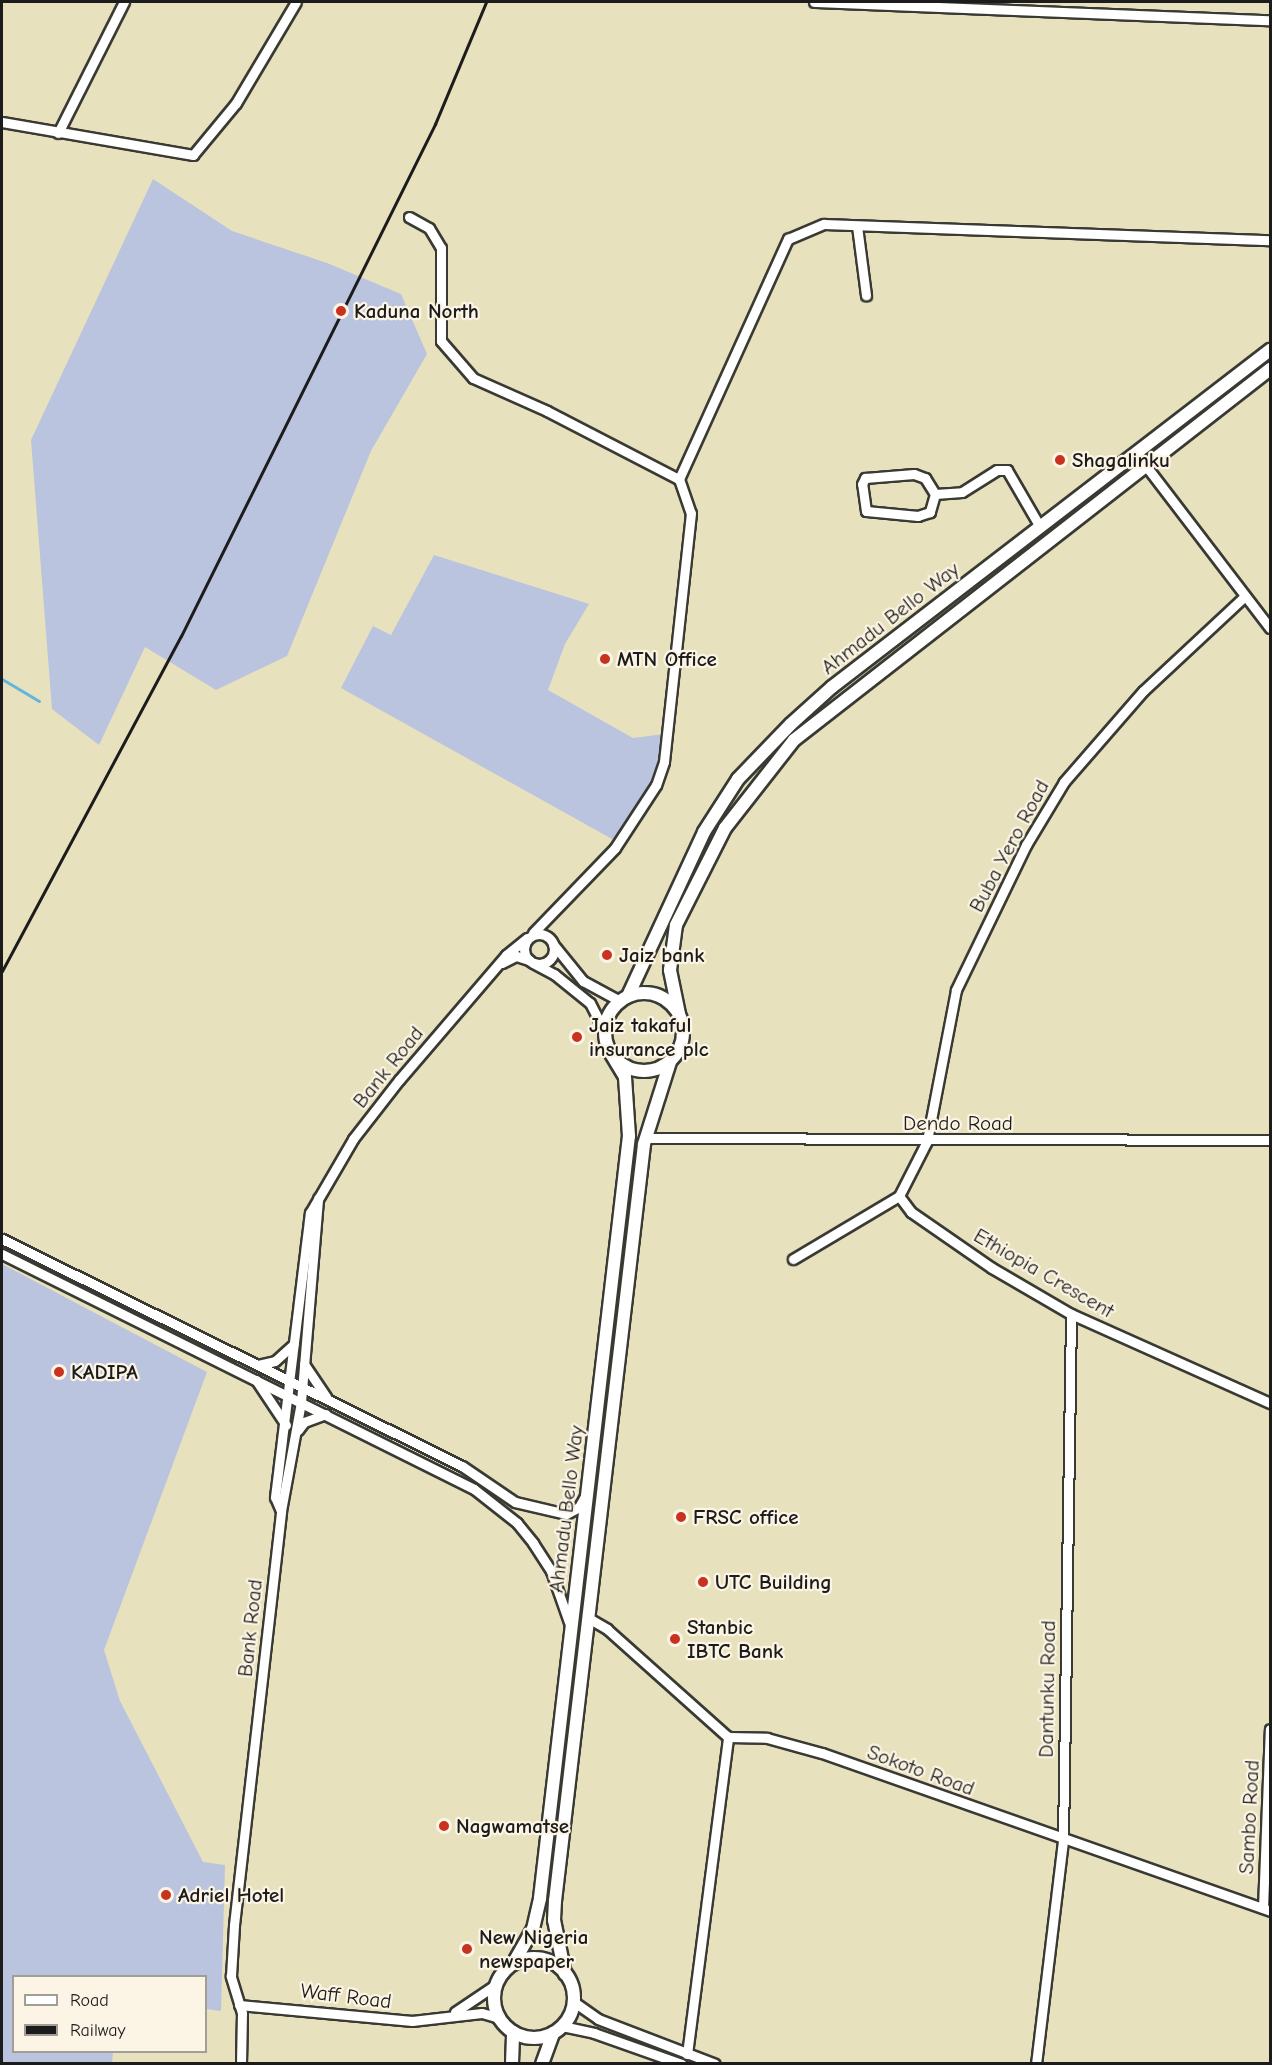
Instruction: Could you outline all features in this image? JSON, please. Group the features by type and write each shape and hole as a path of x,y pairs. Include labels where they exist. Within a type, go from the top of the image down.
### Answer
{"main road":[{"name":"Ahmadu Bello Way","path":"624,999 704,832 738,779 832,687 1270,350"},
{"name":"Ahmadu Bello Way","path":"679,1014 670,970 676,926 725,828 794,740 1270,369"},
{"path":"657,996 679,1014 683,1036 670,1062 651,1071 640,1071 612,1056 605,1032 607,1018 624,999 657,996"},
{"name":"Ahmadu Bello Way","path":"513,1964 528,1941 537,1916 629,1136 625,1077 612,1056"},
{"name":"Ahmadu Bello Way","path":"565,1974 554,1920 555,1901 645,1138 670,1062"},
{"path":"542,2064 573,2002 565,1974 546,1960 535,1958 513,1964 495,1985 496,2012 508,2028 526,2037 558,2029"},
{"path":"508,2028 512,2064"}],"street":[{"path":"58,133 124,2"},
{"path":"2,122 193,154 236,103 296,2"},
{"path":"814,2 1270,20"},
{"path":"409,217 429,228 441,248 441,341 473,378 547,411 679,478 788,239 824,224 1270,240"},
{"path":"856,226 866,295"},
{"path":"1146,466 1270,628"},
{"path":"935,494 963,492 997,470 1007,470 1040,527"},
{"path":"914,474 926,478 935,494 933,508 925,514 870,513 864,507 862,484 871,475 914,474"},
{"name":"Bank Road","path":"281,1511 275,1497 286,1425 305,1239 310,1213 359,1131 497,966 556,910 615,848 656,784 664,762 691,513 679,478"},
{"name":"Buba Yero Road","path":"927,1141 956,990 1026,846 1064,782 1143,691 1245,596"},
{"path":"556,910 548,929 552,942 583,981 624,999"},
{"path":"531,962 525,951 530,936 552,942"},
{"path":"531,962 549,961 552,942"},
{"path":"497,966 516,956 554,974 590,1004 605,1032"},
{"name":"Dendo Road","path":"645,1138 927,1141 1270,1140"},
{"path":"793,1259 899,1196 927,1141"},
{"name":"Ethiopia Crescent","path":"899,1196 911,1212 992,1268 1071,1314 1270,1403"},
{"name":"Bank Road","path":"241,2064 239,2005 231,1976 234,1925 281,1511 301,1402 318,1199"},
{"path":"2,1239 462,1466 526,1506 566,1514 579,1507 588,1486"},
{"path":"2,1254 451,1475 517,1523 551,1571 568,1612 570,1640"},
{"name":"Dantunku Road","path":"1036,2064 1063,1841 1071,1314"},
{"path":"258,1365 275,1361 294,1344"},
{"path":"304,1364 327,1399"},
{"path":"256,1380 286,1425"},
{"path":"297,1432 304,1422 326,1414"},
{"path":"590,1619 607,1629 728,1737 687,2054"},
{"name":"Sambo Road","path":"1267,1909 1270,1729"},
{"name":"Sokoto Road","path":"728,1737 786,1742 1063,1841 1267,1909"},
{"name":"Waff Road","path":"448,2016 495,1985"},
{"path":"573,2002 598,2019 715,2064"},
{"name":"Waff Road","path":"239,2005 320,2010 402,2021 482,2013 496,2017 508,2028"},
{"path":"558,2029 594,2032 682,2064"}],"shaded area":[{"path":"153,179 232,231 327,263 401,294 427,354 371,451 287,656 216,690 145,647 99,745 52,709 31,440"},
{"path":"434,555 589,604 565,644 548,690 633,738 664,734 658,781 621,844 341,688 373,626 391,635"},
{"path":"2,1264 207,1372 104,1650 120,1701 203,1862 225,1865 221,2011 207,2009 207,1975 12,1975 12,2053 113,2053 112,2063 2,2063"}],"waterway":[{"path":"2,679 39,701"}],"railway":[{"path":"2,971 181,636 435,124 486,2"}],"place":[{"name":"Kaduna North","path":"341,311"},
{"name":"Shagalinku","path":"1060,460"},
{"name":"MTN Office","path":"605,659"},
{"name":"Jaiz bank","path":"607,955"},
{"name":"Jaiz takaful insurance plc","path":"577,1037"},
{"name":"KADIPA","path":"59,1372"},
{"name":"FRSC office","path":"681,1517"},
{"name":"UTC Building","path":"703,1582"},
{"name":"Stanbic IBTC Bank","path":"675,1639"},
{"name":"Nagwamatse","path":"444,1826"},
{"name":"Adriel Hotel","path":"166,1895"},
{"name":"New Nigeria newspaper","path":"467,1949"}]}
